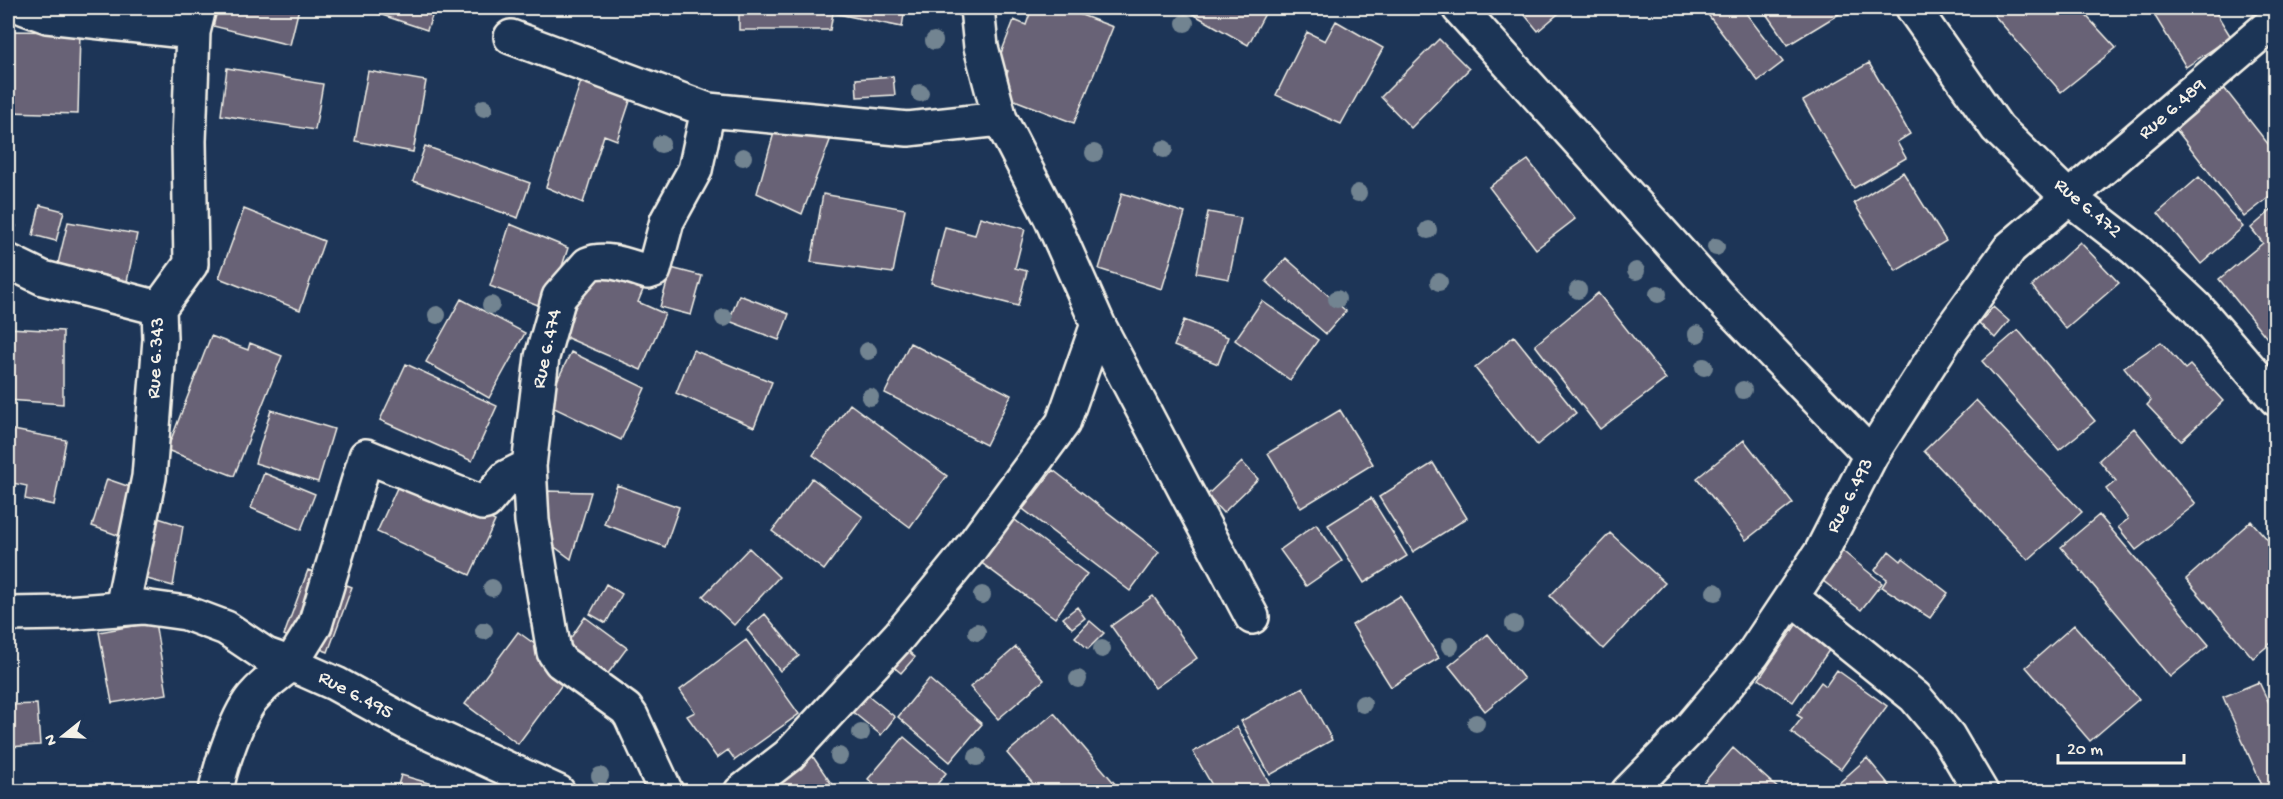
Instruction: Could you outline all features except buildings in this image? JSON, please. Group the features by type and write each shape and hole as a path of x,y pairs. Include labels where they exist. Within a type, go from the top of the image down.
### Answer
{"street":[{"path":"25,8 47,16 196,20"},
{"path":"977,8 981,47 1000,119 1051,218 1098,324 1252,617"},
{"path":"1459,8 1722,300 1871,455"},
{"name":"Rue 6.472","path":"1913,8 1997,128 2069,198 2135,249 2196,307 2276,399"},
{"name":"Rue 6.343","path":"122,608 148,477 160,339 159,308 191,264 189,141 196,20"},
{"name":"Rue 6.489","path":"2069,198 2276,20"},
{"path":"511,37 708,110 908,129 1000,119"},
{"name":"Rue 6.474","path":"666,792 626,709 561,662 554,652 532,521 529,466 542,357 559,297 588,264 594,261 610,262 648,272 654,270 667,220 695,170 708,110"},
{"name":"Rue 6.493","path":"1628,792 1687,732 1753,654 1822,551 1871,455 1952,330 2010,248 2069,198"},
{"path":"8,261 43,278 159,308"},
{"path":"741,792 789,755 899,636 968,552 1063,423 1098,324"},
{"path":"216,792 217,782 236,727 253,696 291,664 315,625 366,456 482,503 486,502 507,477 529,466"},
{"path":"1791,597 1915,697 1948,736 1981,792"},
{"name":"Rue 6.495","path":"8,614 68,613 143,607 186,614 226,628 266,655 336,684 409,724 558,792"}]}
